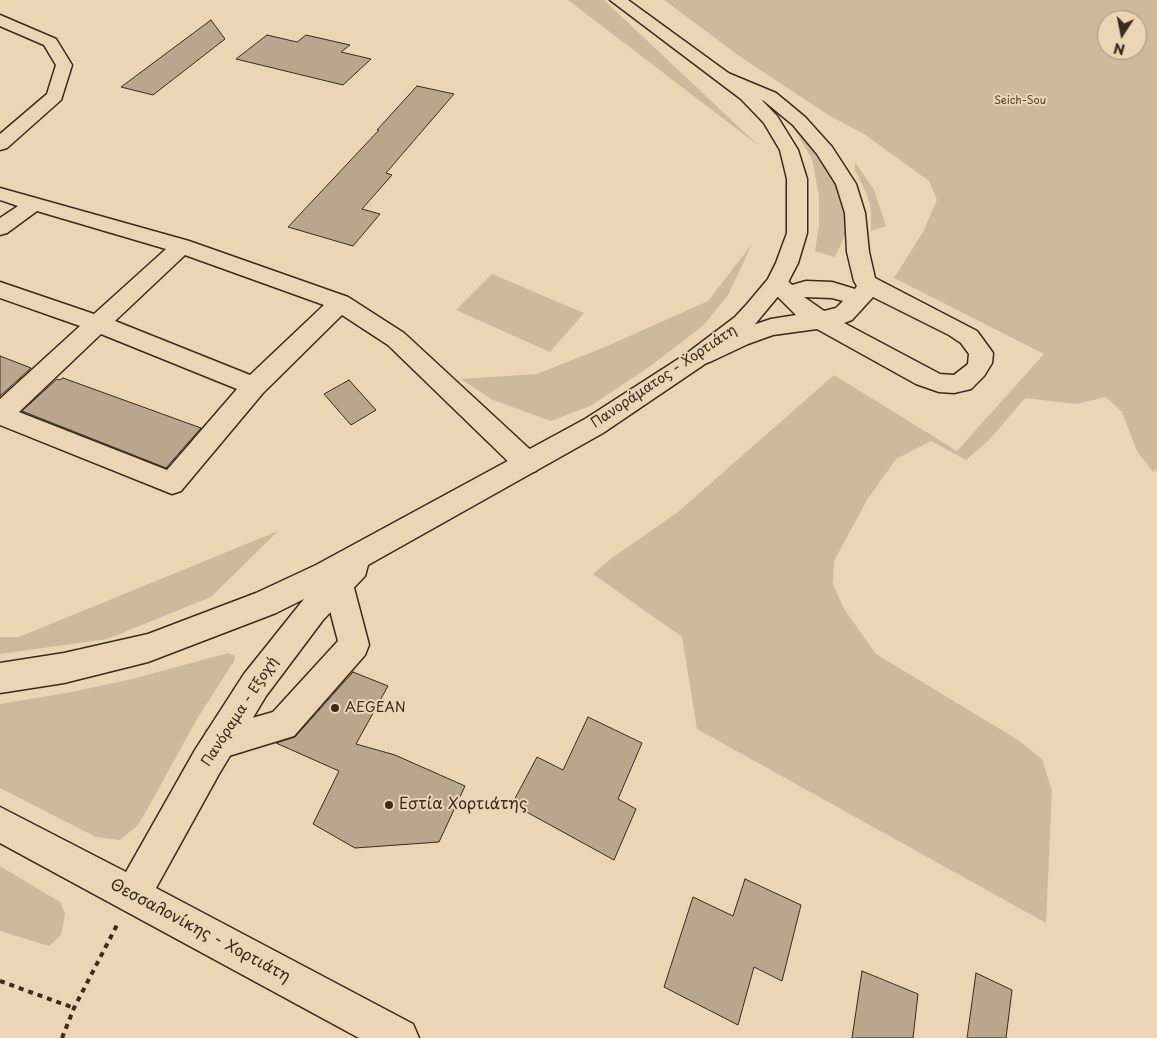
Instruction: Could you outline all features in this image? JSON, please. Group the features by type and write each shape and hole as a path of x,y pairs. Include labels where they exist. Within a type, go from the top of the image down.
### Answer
{"main road":[{"name":"Πανοράματος - Χορτιάτη","path":"374,549 594,426 694,360 743,323 782,289 789,258 798,233 799,196 794,164 786,145 771,120 759,107 723,76 618,0"},
{"path":"0,20 50,42 64,65 55,96 0,144"},
{"path":"694,360 757,332 784,324 834,318 844,314 865,292 855,213 846,184 825,151 799,121 770,97 723,76"},
{"path":"0,194 182,246 340,303 396,339 527,463"},
{"path":"0,228 35,203"},
{"path":"182,246 0,415 172,483 254,386 340,303"},
{"path":"782,289 865,292 957,329 969,337 981,353 980,363 976,370 962,382 954,384 925,378 820,320 800,307 782,289"},
{"path":"0,290 99,324 254,386"},
{"path":"0,678 64,668 148,648 266,603 374,549"},
{"name":"Πανόραμα - Εξοχή","path":"132,896 218,743 276,656 313,610 374,549"},
{"path":"218,743 283,725 354,645 338,584"},
{"name":"Θεσσαλονίκης - Χορτιάτη","path":"0,824 399,1038"}],"path":[{"path":"62,1038 74,1008 132,896"},
{"path":"0,981 74,1008"}],"green space":[{"path":"568,0 604,0 759,146"},
{"name":"Seich-Sou","path":"664,0 1157,0 1157,469 1153,472 1137,451 1122,412 1106,397 1076,404 1025,398 989,440 966,460 931,441 896,459 867,500 834,561 833,584 844,609 876,654 1018,740 1042,759 1052,791 1046,923 697,729 682,637 593,574 609,560 678,512 834,375 957,451 1044,354 894,278 923,232 937,200 929,181 864,134 830,116 742,58"},
{"path":"791,123 841,190 849,214 846,233 835,257 815,251 819,225 819,196 812,159"},
{"path":"855,162 874,190 886,226 871,231 871,210 866,192 855,170"},
{"path":"752,244 728,295 703,326 649,367 592,405 551,421 493,400 461,379 537,374 605,347 708,301"},
{"path":"492,274 584,313 550,352 456,310"},
{"path":"278,531 211,597 107,639 0,654 0,637 19,637"},
{"path":"228,653 235,656 234,661 197,719 143,817 137,826 120,840 96,837 0,788 0,704 72,692 132,679"},
{"path":"0,866 60,902 65,914 61,935 49,946 0,931"}],"building":[{"path":"211,20 225,39 153,95 121,87"},
{"path":"267,35 297,42 306,35 350,45 341,52 371,59 343,85 236,59"},
{"path":"417,86 454,94 386,173 392,175 362,209 380,214 353,246 288,227 379,130 377,130"},
{"path":"0,356 31,368 0,396"},
{"path":"63,378 201,428 166,468 22,411 57,379"},
{"path":"349,380 376,410 351,425 324,394"},
{"name":"Εστία Χορτιάτης","path":"353,672 388,686 356,744 395,755 465,786 439,842 355,848 313,824 339,771 276,743 295,737"},
{"path":"588,717 642,743 618,799 636,809 614,860 512,804 537,757 563,770"},
{"path":"745,879 801,905 782,981 754,967 738,1025 664,987 693,897 733,916"},
{"path":"862,971 918,994 913,1038 852,1038"},
{"path":"976,973 1012,990 1006,1038 967,1038"}],"place":[{"name":"AEGEAN","path":"335,708"},
{"name":"Εστία Χορτιάτης","path":"389,805"}]}
